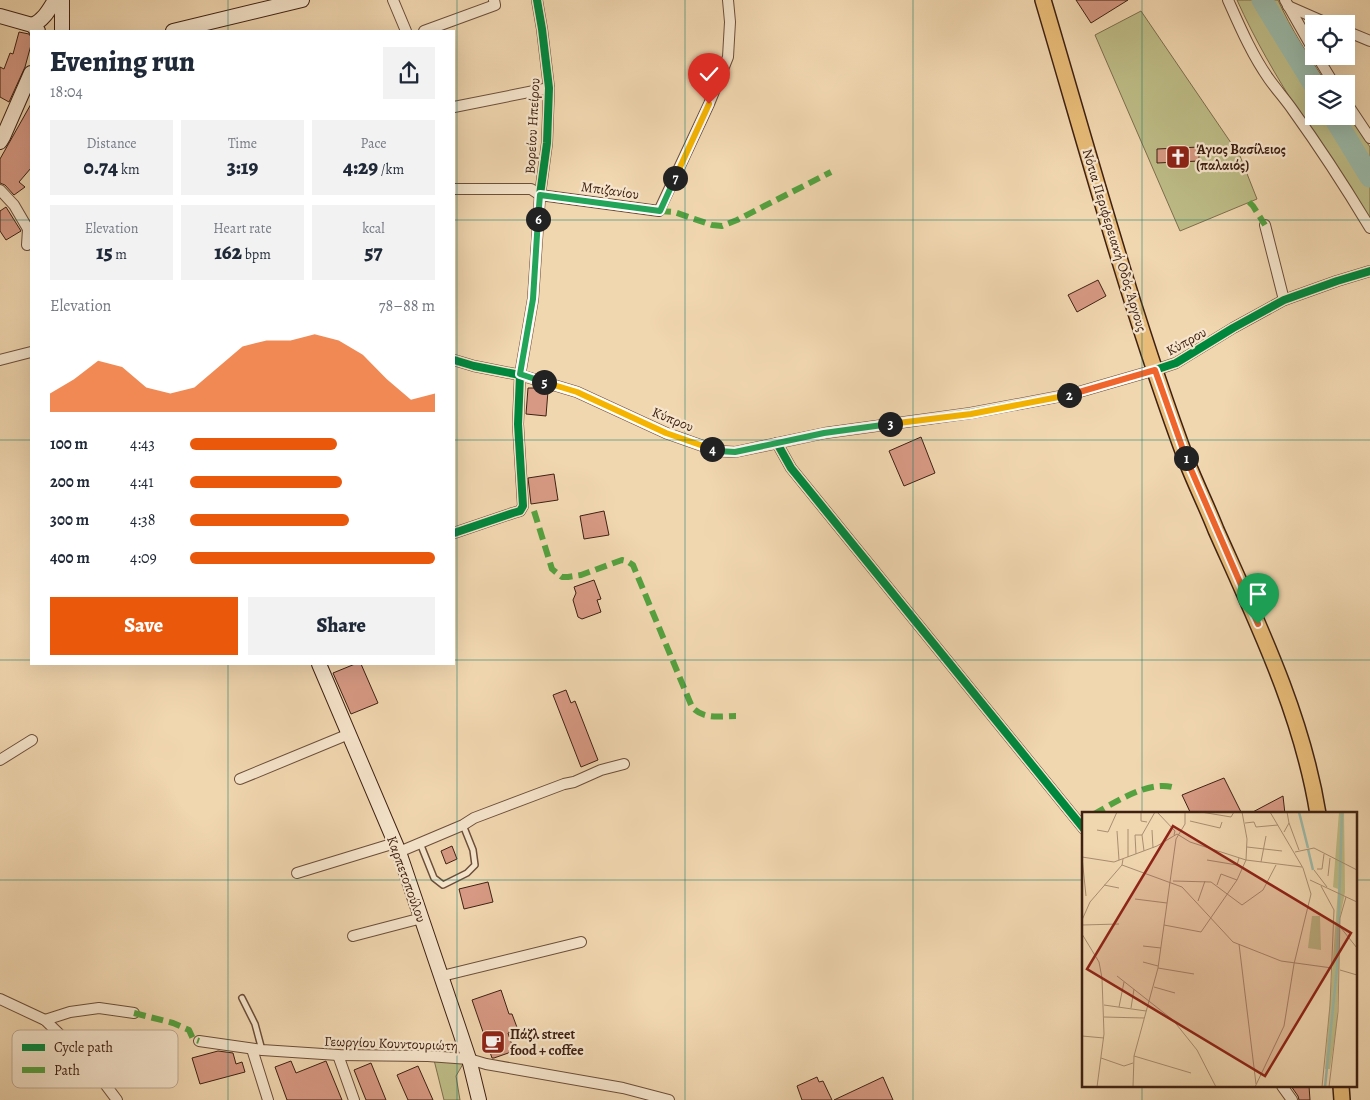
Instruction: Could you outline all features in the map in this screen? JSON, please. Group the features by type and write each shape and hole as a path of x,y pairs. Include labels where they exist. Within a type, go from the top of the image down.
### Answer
{"main road":[{"path":"0,16 35,28 55,0"},
{"path":"62,0 62,30"},
{"path":"177,30 302,0"},
{"name":"Νότια Περιφερειακή Οδός Άργους","path":"1043,0 1130,293 1155,370 1188,465 1280,677 1294,715 1315,794 1318,812"},
{"path":"1,138 30,75"},
{"name":"Καρπετοπούλου","path":"318,665 397,848 442,976 469,1059 479,1100"}],"street":[{"path":"393,0 406,30"},
{"path":"427,30 495,5 494,0"},
{"name":"Βορείου Ηπείρου","path":"455,532 520,511 523,506 518,424 520,374 533,299 549,88 537,0"},
{"name":"Μπιζανίου","path":"455,190 531,189 540,195 660,211 709,104 728,57 730,22 728,0"},
{"path":"1228,0 1269,79 1309,133 1370,228"},
{"path":"1287,3 1311,15"},
{"path":"1287,3 1305,35"},
{"path":"1355,35 1370,41"},
{"path":"455,107 549,88"},
{"path":"1355,116 1370,138"},
{"path":"0,190 14,205 28,229 27,245"},
{"path":"1265,225 1284,300"},
{"name":"Κύπρου","path":"455,360 474,366 520,374 577,392 666,433 717,451 735,452 824,433 971,414 1063,396 1155,370 1176,363 1233,328 1284,300 1370,271"},
{"path":"0,360 30,352"},
{"path":"777,443 791,468 1082,827"},
{"path":"240,779 349,734"},
{"path":"0,760 32,740"},
{"path":"297,873 420,843 463,825 474,818 564,784 574,782 601,770 624,764"},
{"path":"353,936 422,918"},
{"path":"442,976 581,942"},
{"path":"0,999 45,1020 55,1030"},
{"path":"45,1020 70,1012 98,1008 134,1013"},
{"name":"Γεωργίου Κουντουριώτη","path":"200,1041 257,1050 338,1055 428,1056 469,1059 486,1064 623,1088 669,1100"},
{"path":"257,1050 268,1100"},
{"path":"338,1055 354,1100"},
{"path":"108,1088 117,1100"},
{"path":"1283,1088 1292,1100"}],"lane":[{"path":"420,843 434,878 443,885 467,873 475,865 473,850 463,825"},
{"path":"242,998 255,1024 257,1050"}],"shaded area":[{"path":"1237,0 1278,0 1305,50 1305,65 1315,65 1321,75 1305,75 1305,122 1282,85"},
{"path":"1141,11 1240,156 1257,199 1180,231 1095,35"},
{"path":"1307,125 1355,125 1370,147 1370,219"},
{"path":"434,1060 462,1062 463,1064 456,1076 460,1100 444,1100"}],"building":[{"path":"1076,0 1128,0 1091,23"},
{"path":"19,32 29,34 30,49 25,67 9,102 0,97 0,67 4,69 10,53 13,54"},
{"path":"30,106 30,169 19,182 25,187 14,195 5,185 0,183 0,159"},
{"name":"Άγιος Βασίλειος (παλαιός)","path":"1199,147 1199,161 1157,163 1157,149"},
{"path":"6,207 21,231 6,240 0,231 0,211"},
{"path":"1098,280 1106,296 1077,312 1068,295"},
{"path":"528,388 541,388 548,391 546,416 526,414"},
{"path":"921,437 935,473 904,486 889,451"},
{"path":"554,474 558,500 531,504 528,478"},
{"path":"604,511 609,535 584,539 580,516"},
{"path":"594,580 601,599 597,600 601,612 582,619 578,617 573,600 576,593 574,587"},
{"path":"353,665 361,665 378,703 351,714 333,673"},
{"path":"566,690 571,703 575,701 598,760 581,767 553,695"},
{"path":"1224,778 1241,812 1190,812 1182,795"},
{"path":"1283,796 1285,812 1253,812"},
{"path":"452,846 457,859 446,864 441,851"},
{"path":"488,882 493,902 464,909 459,889"},
{"path":"501,990 509,1014 512,1014 518,1030 508,1033 514,1051 492,1058 472,1000"},
{"path":"218,1051 233,1053 236,1064 242,1062 245,1072 200,1084 192,1058"},
{"path":"291,1061 296,1073 326,1061 342,1100 287,1100 275,1067"},
{"path":"371,1063 386,1100 366,1100 354,1070"},
{"path":"418,1066 433,1100 408,1100 397,1075"},
{"path":"817,1077 819,1082 823,1081 832,1100 802,1100 797,1086"},
{"path":"883,1077 893,1100 834,1100"},
{"path":"1292,1088 1309,1088 1310,1100 1299,1100"}],"waterway":[{"path":"1262,0 1308,75"},
{"path":"1338,125 1370,177"}],"marked path":[{"path":"659,211 674,212 712,225 722,226 831,172"},
{"path":"1249,202 1265,225"},
{"path":"534,511 552,569 562,577 581,575 622,560 633,565 692,707 707,716 736,716"},
{"path":"1098,812 1132,794 1152,787 1172,787 1174,791"},
{"path":"134,1013 173,1023 189,1030 193,1039 199,1041"}],"cycle path":[{"path":"455,533 520,511 523,506 518,424 520,375 533,299 540,195 547,143 549,88 537,0"},
{"path":"455,360 520,375 577,392 666,433 717,451 735,452 825,433 971,413 1072,394 1176,363 1233,328 1284,300 1370,271"},
{"path":"777,443 791,468 1082,827"}],"place":[{"name":"Άγιος Βασίλειος (παλαιός)","path":"1178,157"},
{"name":"Πάζλ street food + coffee","path":"493,1042"}],"route":[{"path":"709,104 660,211 540,195 533,299 520,374 577,392 666,433 717,451 735,452 824,433 971,414 1072,394 1155,370 1188,465 1258,624"}]}
